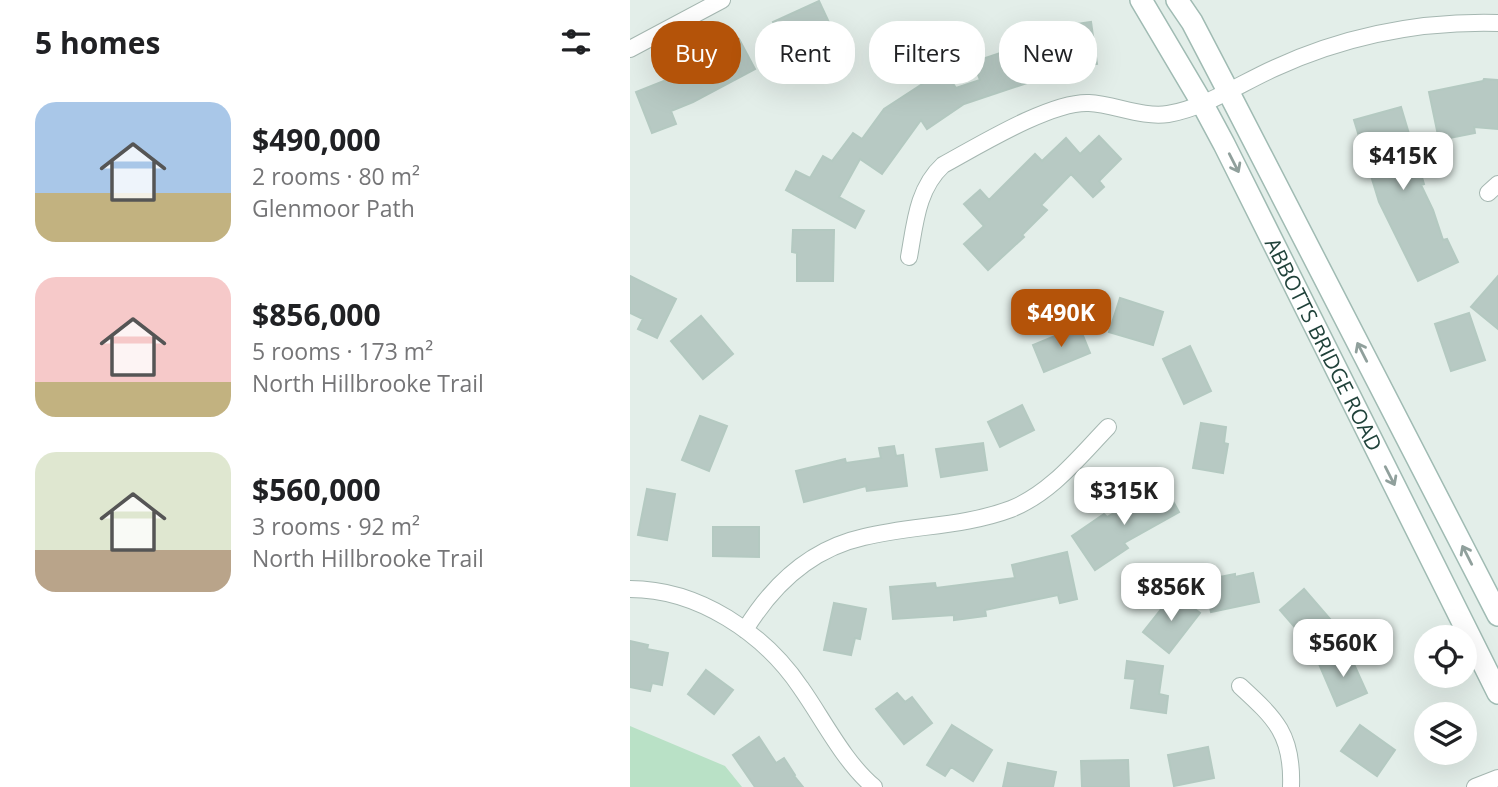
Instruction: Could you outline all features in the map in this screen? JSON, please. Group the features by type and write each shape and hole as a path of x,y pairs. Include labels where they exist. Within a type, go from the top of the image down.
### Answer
{"main road":[{"name":"ABBOTTS BRIDGE ROAD","path":"1141,0 1202,103 1498,693"},
{"name":"ABBOTTS BRIDGE ROAD","path":"1177,0 1192,22 1498,615"}],"street":[{"path":"630,49 722,0"},
{"path":"909,257 921,196 928,182 943,164 1051,109 1072,103 1167,114 1202,103 1278,67 1341,43 1399,29 1466,22 1498,23"},
{"path":"746,630 775,588 795,569 818,554 863,537 971,521 1012,509 1057,480 1108,427"},
{"path":"630,589 673,595 713,610 746,630 787,669 838,745 874,787"},
{"path":"1240,686 1271,715 1280,728 1291,766 1291,787"},
{"path":"1475,787 1498,778"}],"green space":[{"path":"630,726 725,766 742,787 630,787"}],"building":[{"path":"819,1 828,21 775,21"},
{"path":"741,43 755,69 741,76"},
{"path":"999,53 999,84 1024,84 964,104 927,129 921,120 882,174 860,159 839,197 864,211 855,228 786,190 796,171 810,178 823,156 832,161 853,133 862,139 884,109 922,84 953,84 956,88 968,84 985,84 985,58"},
{"path":"1484,79 1498,80 1498,129 1474,127 1475,133 1439,140 1429,92"},
{"path":"656,84 727,84 671,111 676,124 652,133 636,92"},
{"path":"1401,107 1424,184 1421,185 1443,240 1447,239 1458,262 1418,281 1379,202 1354,120"},
{"path":"1099,136 1121,159 1099,181 1104,187 1093,197 1071,174 1041,205 1047,210 1022,235 1024,237 988,270 964,244 984,226 964,204 980,190 989,200 1035,154 1042,161 1066,138 1080,154"},
{"path":"793,230 834,230 833,281 797,281 797,253 792,252"},
{"path":"630,276 676,299 657,338 638,329 643,319 630,313"},
{"path":"1498,276 1498,329 1471,307"},
{"path":"1120,298 1163,312 1153,345 1109,332"},
{"path":"1469,313 1485,360 1451,371 1435,324"},
{"path":"701,316 733,354 703,379 671,341"},
{"path":"1079,326 1090,353 1044,372 1033,345"},
{"path":"1190,346 1211,391 1184,404 1163,359"},
{"path":"1022,405 1034,430 1000,447 988,422"},
{"path":"700,416 727,426 709,471 682,460"},
{"path":"1201,423 1226,427 1224,443 1228,444 1223,473 1193,468"},
{"path":"983,443 987,470 941,477 936,449"},
{"path":"894,446 896,456 903,455 907,486 867,491 866,486 804,502 796,471 845,459 846,463 881,458 879,448"},
{"path":"1159,487 1165,487 1179,512 1124,543 1128,548 1095,570 1072,536 1104,514 1107,517"},
{"path":"647,489 675,494 667,540 638,535"},
{"path":"713,527 759,527 759,557 713,556"},
{"path":"1067,552 1077,599 1060,603 1058,595 985,610 986,616 954,620 954,615 893,619 890,587 935,583 936,588 1015,578 1012,565"},
{"path":"1253,573 1259,602 1211,612 1204,580"},
{"path":"1304,589 1336,626 1312,647 1280,610"},
{"path":"1174,593 1200,613 1169,653 1143,632"},
{"path":"834,603 866,609 860,639 855,638 851,655 824,650"},
{"path":"630,641 648,645 647,649 668,653 662,685 652,683 650,691 630,687"},
{"path":"1348,651 1367,693 1337,706 1319,664"},
{"path":"1127,661 1163,666 1159,694 1168,696 1166,713 1131,708 1135,679 1125,678"},
{"path":"706,670 733,690 714,714 688,694"},
{"path":"897,693 905,702 912,697 932,723 904,744 876,709"},
{"path":"952,725 992,750 973,781 951,767 945,776 927,765"},
{"path":"1360,725 1395,750 1377,776 1341,751"},
{"path":"759,737 776,763 784,758 803,787 755,787 733,755"},
{"path":"1208,747 1214,778 1174,786 1168,755"},
{"path":"1128,760 1129,787 1082,787 1081,761"},
{"path":"1008,763 1056,772 1053,787 1003,787"}]}
